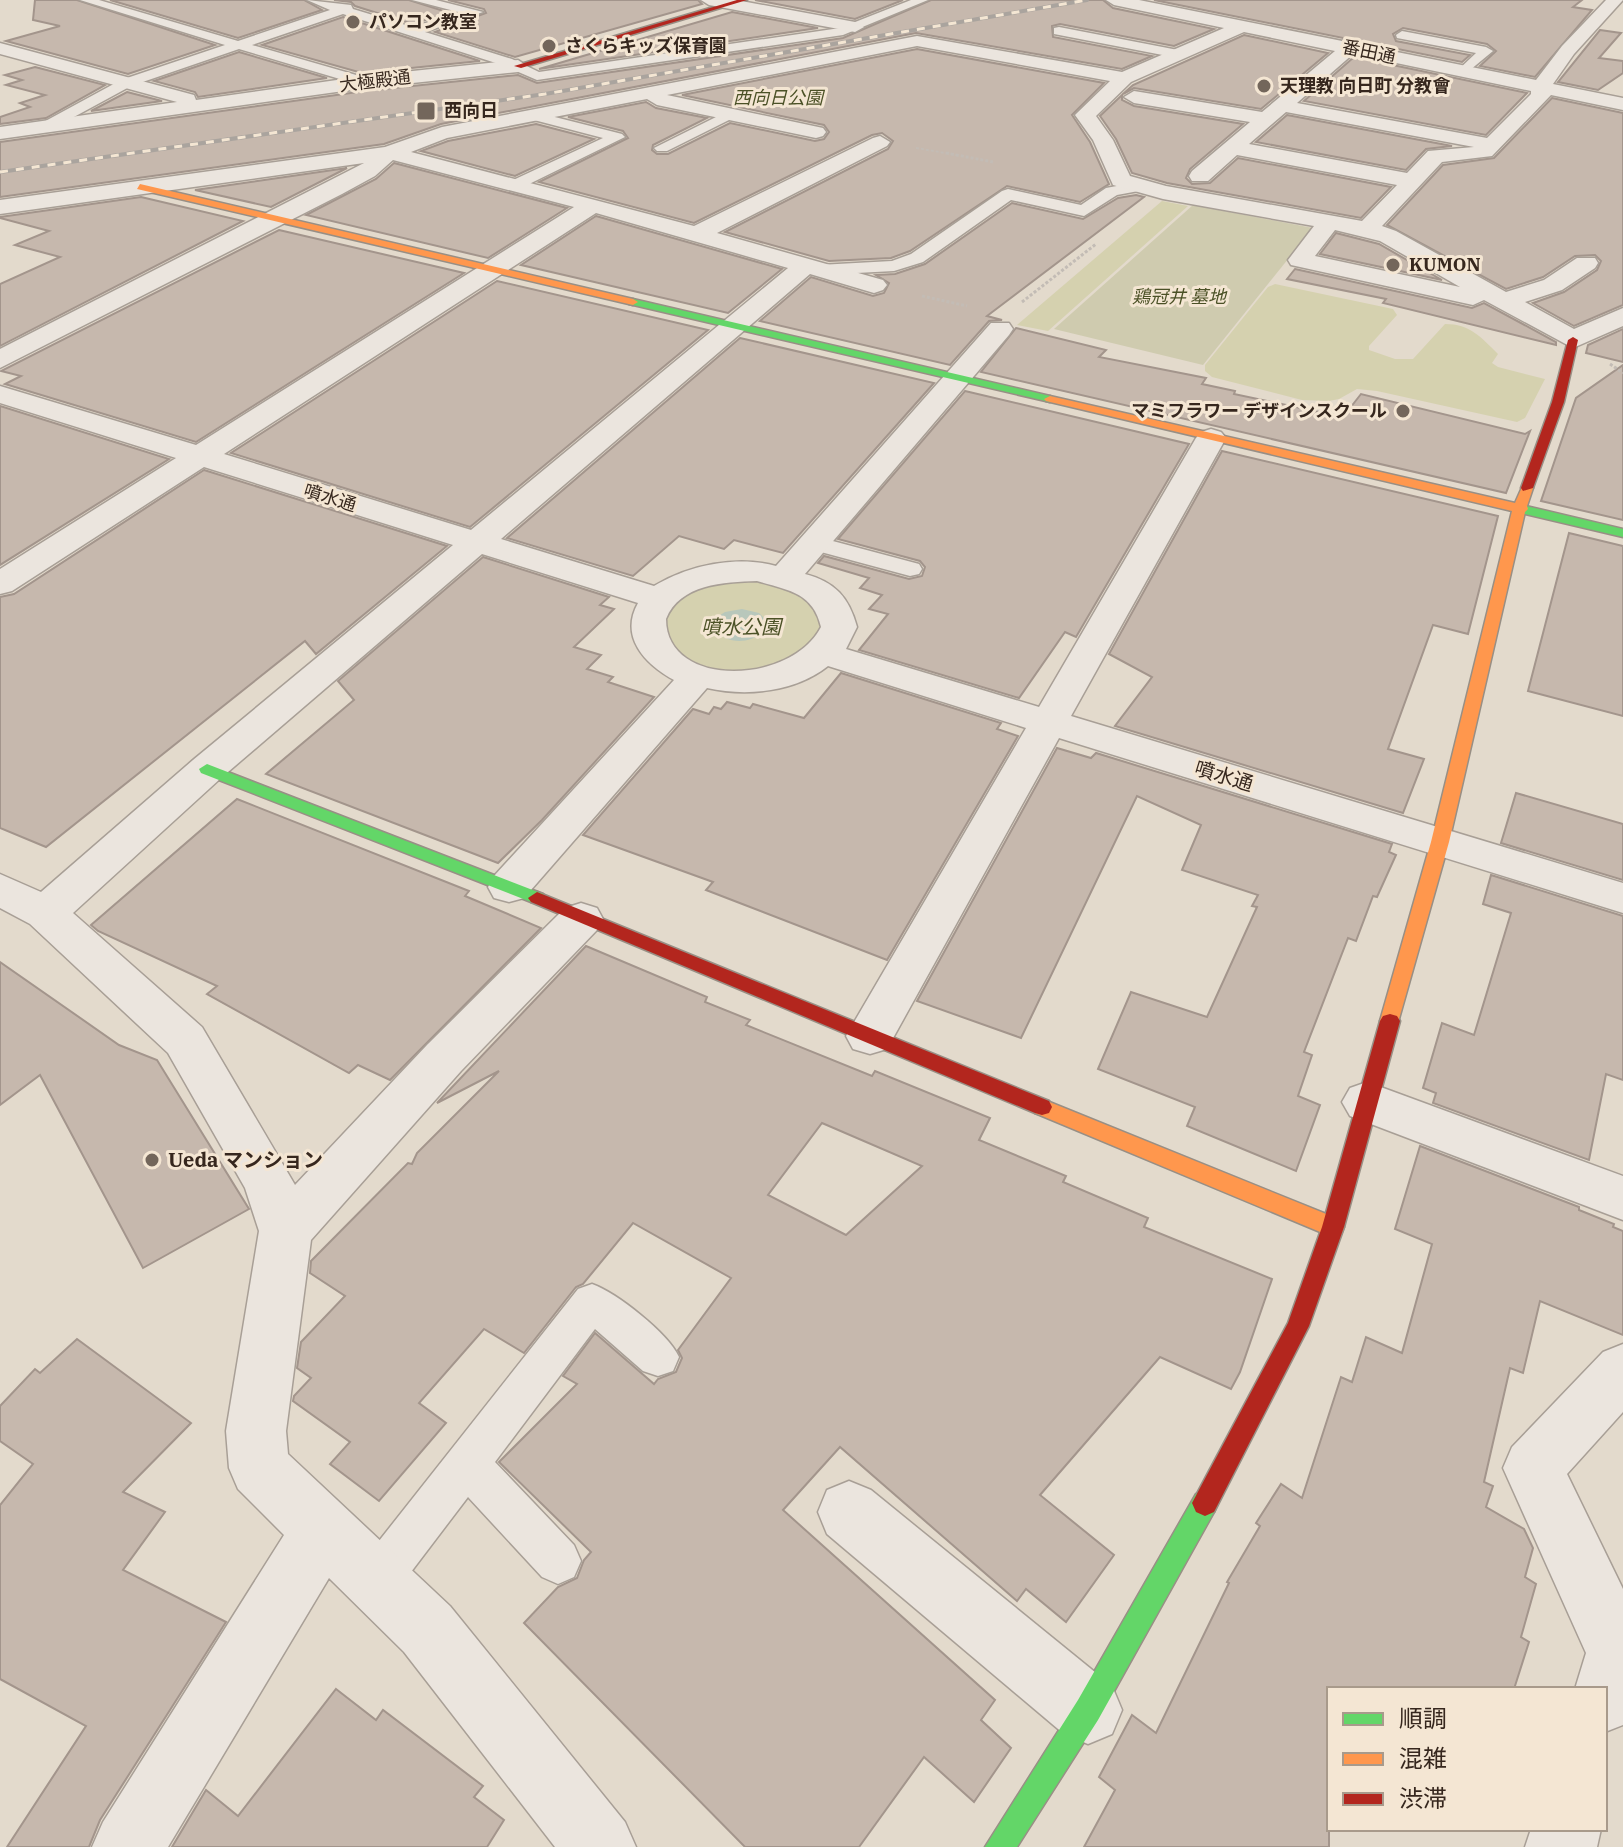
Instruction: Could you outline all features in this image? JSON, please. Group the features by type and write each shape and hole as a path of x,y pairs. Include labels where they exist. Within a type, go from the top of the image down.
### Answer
{"street":[{"path":"709,0 737,2 855,27"},
{"name":"番田通","path":"1114,0 1219,22 1242,17 1349,48 1623,104"},
{"path":"1367,229 1436,156 1485,152 1541,95 1541,87 1568,50 1615,0"},
{"name":"大極殿通","path":"0,133 365,82 518,66 737,2"},
{"path":"1242,17 1178,54 1085,115 1103,140 1121,180 1163,192 1367,229 1409,245 1573,340"},
{"path":"0,360 367,171 389,153 415,141 442,133 539,117 917,41 1129,88 1276,113 1492,143"},
{"path":"0,48 207,104"},
{"path":"1200,176 1349,48"},
{"path":"0,62 25,55"},
{"path":"642,96 816,132"},
{"path":"0,110 45,127"},
{"path":"697,234 880,142"},
{"path":"1235,148 1413,181"},
{"path":"0,207 389,153 593,205 874,285"},
{"path":"140,187 1623,533"},
{"path":"0,584 593,205"},
{"path":"1329,222 1300,260 1458,293 1537,317"},
{"path":"1506,300 1553,285 1586,263"},
{"path":"45,913 207,769 734,325 812,268"},
{"path":"785,576 959,379 999,316"},
{"path":"1573,340 1623,316"},
{"path":"1000,1847 1088,1710 1213,1490 1298,1326 1333,1227 1440,842 1519,509 1558,402 1573,340"},
{"name":"噴水通","path":"0,394 660,599"},
{"path":"870,1036 1211,438"},
{"path":"758,571 785,576 829,600 839,617 838,636 826,654 808,667 784,676 725,681 698,676 677,668 660,656 650,642 647,627 650,613 660,599 678,586 703,577 758,571"},
{"name":"噴水通","path":"826,654 1623,898"},
{"path":"509,887 698,676"},
{"path":"207,769 509,887 1333,1227"},
{"path":"0,889 45,913 185,1040 269,1183 286,1231 256,1431 259,1468 427,1629 600,1847"},
{"path":"286,1231 444,1058 581,919"},
{"path":"1367,1102 1623,1198"},
{"path":"1607,1692 1619,1652 1533,1468 1623,1371"},
{"path":"849,1512 1088,1710"},
{"path":"128,1847 323,1530"}],"lane":[{"path":"86,0 365,82"},
{"path":"313,0 518,66 537,76 738,48 855,27 922,0"},
{"path":"45,127 126,83 373,0"},
{"path":"410,32 477,12 418,0"},
{"path":"1059,31 1178,54"},
{"path":"1402,35 1486,51 1464,71"},
{"path":"662,148 728,115"},
{"path":"515,185 617,137 539,117"},
{"path":"812,268 894,266 917,258 1008,194 1084,211 1112,191 1138,187"},
{"path":"814,543 910,569"},
{"path":"376,1581 592,1302 658,1357"},
{"path":"467,1464 558,1561"}],"path":[{"path":"874,285 999,316 1163,192"}],"green space":[{"path":"1162,201 1188,206 1048,331 1017,325"},
{"name":"鶏冠井 墓地","path":"1193,205 1313,228 1203,365 1054,329"},
{"path":"1275,284 1393,309 1397,315 1369,346 1369,350 1395,359 1413,359 1445,324 1461,326 1498,354 1492,363 1498,367 1545,379 1525,418 1517,422 1377,391 1357,389 1329,401 1302,400 1212,377 1205,371 1205,365 1268,287"},
{"name":"噴水公園","path":"743,580 779,585 811,605 821,624 815,646 795,661 744,672 708,671 675,656 660,622 677,601 695,590"}],"shaded area":[{"path":"742,609 759,613 767,621 766,631 739,641 725,638 712,629 714,619 725,612"}],"building":[{"path":"35,0 77,0 215,45 128,74 6,41 60,26 33,20"},
{"path":"110,0 304,0 322,10 238,38"},
{"path":"334,0 409,0 450,13 412,24 355,6 351,2"},
{"path":"448,0 698,0 702,4 515,57 435,32 486,13 484,9"},
{"path":"755,0 903,0 855,19"},
{"path":"931,0 1103,0 1113,8 1214,29 1174,46 1060,24 1052,26 1053,37 1152,56 1122,69 916,33 441,124 384,144 0,197 0,142 365,91 518,75 537,83 843,38"},
{"path":"1154,0 1582,0 1573,7 1592,10 1535,77 1480,66 1496,51 1487,44 1403,28 1393,34 1396,41 1470,55 1462,62"},
{"path":"732,12 818,28 539,69"},
{"path":"343,17 480,61 362,73 262,45"},
{"path":"1600,30 1621,33 1599,58 1623,61 1623,73 1598,90 1558,82"},
{"path":"1244,35 1328,53 1261,109 1134,88 1123,94 1133,85"},
{"path":"917,49 1104,83 1072,115 1090,142 1109,184 1080,202 1007,186 910,251 891,258 829,261 725,232 888,149 893,141 882,133 872,135 694,223 539,182 628,138 623,131 568,117 646,102 656,108 707,118 653,145 652,150 657,154 668,154 730,123 815,141 824,139 829,132 824,125 682,95"},
{"path":"239,52 327,78 198,97 195,92 154,81"},
{"path":"1354,57 1527,93 1486,135 1304,101"},
{"path":"35,67 105,85 46,118 0,124 0,117 30,107 20,103 45,95 6,85 22,80 5,75"},
{"path":"127,92 162,101 91,111"},
{"path":"1122,95 1122,100 1134,106 1243,124 1190,169 1186,178 1192,184 1210,183 1238,158 1391,187 1361,218 1167,183 1132,173 1116,139 1100,116"},
{"path":"1552,98 1623,113 1623,305 1574,326 1533,303 1564,292 1597,270 1601,261 1595,255 1575,256 1543,277 1506,289 1387,225 1443,165 1494,158"},
{"path":"1287,115 1452,146 1426,149 1406,170 1256,142"},
{"path":"536,124 594,139 515,176 421,151 448,141"},
{"path":"394,163 567,208 488,258 306,215 376,179"},
{"path":"347,168 271,207 195,190"},
{"path":"141,197 243,221 0,346 0,284 60,257 15,245 49,231 0,217"},
{"path":"1144,197 987,316 1002,320 989,321 950,365 760,321 811,277 873,296 884,293 889,283 876,275 895,274 925,264 1012,203 1083,219 1118,198"},
{"path":"596,216 782,269 728,313 521,265"},
{"path":"279,230 464,273 196,442 5,384 21,376 1,371"},
{"path":"1336,233 1379,244 1442,280 1320,254"},
{"path":"1295,269 1472,308 1484,303 1556,342 1556,345 1383,303 1386,299 1287,279"},
{"path":"497,281 708,330 470,527 231,453"},
{"path":"1016,328 1106,350 1099,357 1206,378 1202,384 1235,391 1234,394 1343,417 1361,394 1525,434 1530,431 1506,493 981,372"},
{"path":"1623,329 1623,362 1586,353 1588,345"},
{"path":"740,338 934,383 783,553 734,540 724,549 679,536 633,576 507,538"},
{"path":"1623,365 1623,520 1541,501 1576,398"},
{"path":"965,391 1189,444 1076,637 1065,632 1019,698 859,650 888,614 869,609 882,595 860,588 869,578 818,563 824,556 909,579 922,576 925,567 920,561 838,539"},
{"path":"0,406 169,459 0,565"},
{"path":"1222,451 1498,516 1468,634 1433,625 1388,749 1424,759 1403,813 1115,726 1152,677 1109,654"},
{"path":"204,470 447,546 316,654 305,641 46,847 0,828 0,597 14,594"},
{"path":"1569,533 1623,546 1623,716 1528,691"},
{"path":"483,557 609,597 600,605 614,609 574,647 601,655 587,669 613,677 608,682 654,697 542,820 498,863 266,774 354,700 338,681"},
{"path":"841,673 1001,723 997,729 1018,736 887,960 706,890 713,882 583,835 693,709 709,714 714,707 721,709 727,702 750,708 753,704 804,718"},
{"path":"1057,748 1091,758 1096,753 1392,844 1389,852 1396,855 1377,897 1373,896 1356,941 1348,938 1304,1052 1312,1055 1298,1096 1320,1105 1296,1171 1187,1126 1195,1107 1098,1069 1131,992 1207,1017 1257,907 1252,906 1258,895 1182,870 1201,825 1137,796 1021,1038 917,1001"},
{"path":"1516,793 1623,824 1623,880 1501,843"},
{"path":"237,799 469,891 465,896 541,928 390,1080 358,1065 349,1073 207,994 217,986 91,925"},
{"path":"1491,875 1623,916 1623,1080 1606,1074 1589,1160 1433,1103 1436,1093 1423,1088 1442,1023 1474,1035 1511,913 1483,904"},
{"path":"586,946 707,997 705,1002 750,1020 746,1025 872,1076 875,1071 990,1118 979,1140 1066,1176 1063,1182 1148,1218 1144,1227 1272,1279 1240,1372 1231,1389 1160,1357 1040,1495 1114,1555 1066,1622 1026,1589 1017,1601 840,1447 783,1510 995,1700 981,1720 1011,1748 974,1802 924,1757 859,1847 745,1847 524,1623 558,1587 577,1578 591,1552 499,1462 577,1384 563,1376 595,1333 654,1384 658,1379 676,1372 682,1358 678,1350 731,1278 633,1223 583,1284 576,1287 524,1353 484,1329 419,1403 446,1423 379,1501 330,1464 350,1442 293,1401 311,1378 297,1368 301,1342 345,1296 310,1273 311,1261 408,1163 412,1164 417,1153 499,1071 437,1103","holes":["822,1123 922,1166 846,1235 768,1195"]},
{"name":"Ueda マンション","path":"0,962 119,1045 157,1060 249,1209 143,1268 40,1075 0,1105"},
{"path":"1420,1146 1579,1207 1579,1210 1614,1224 1613,1227 1623,1231 1623,1335 1540,1301 1523,1373 1510,1368 1484,1482 1493,1486 1486,1507 1524,1529 1533,1548 1525,1577 1536,1584 1521,1637 1529,1642 1515,1687 1327,1687 1329,1847 1084,1847 1115,1790 1099,1777 1132,1715 1156,1733 1227,1582 1260,1526 1256,1523 1281,1484 1302,1498 1341,1377 1352,1382 1366,1337 1402,1353 1432,1244 1395,1229"},
{"path":"77,1339 191,1423 123,1492 165,1512 123,1570 226,1622 100,1820 89,1847 7,1847 86,1726 0,1679 0,1505 33,1464 0,1441 0,1406 35,1369 40,1373"},
{"path":"336,1689 376,1720 383,1710 483,1786 474,1797 504,1820 487,1847 172,1847 206,1790 238,1816"}],"railway":[{"path":"0,172 545,94 1087,0"}],"traffic: fast":[{"path":"633,302 1050,399"},
{"path":"1522,509 1623,533"},
{"path":"207,769 537,898"},
{"path":"1000,1847 1088,1710 1205,1503"}],"traffic: slow":[{"path":"140,187 633,302"},
{"path":"1050,399 1522,509"},
{"path":"1390,1021 1440,842 1519,509 1527,488"},
{"path":"1042,1107 1333,1227"}],"traffic: jam":[{"path":"518,66 744,0"},
{"path":"1527,488 1558,402 1573,340"},
{"path":"537,898 1042,1107"},
{"path":"1205,1503 1298,1326 1333,1227 1390,1021"}],"place":[{"name":"パソコン教室","path":"353,22"},
{"name":"さくらキッズ保育園","path":"549,46"},
{"name":"天理教 向日町 分教會","path":"1264,86"},
{"name":"西向日","path":"426,111"},
{"name":"KUMON","path":"1393,265"},
{"name":"マミフラワー デザインスクール","path":"1403,411"},
{"name":"Ueda マンション","path":"152,1160"}],"park label":[{"name":"西向日公園","path":"778,98"}]}
